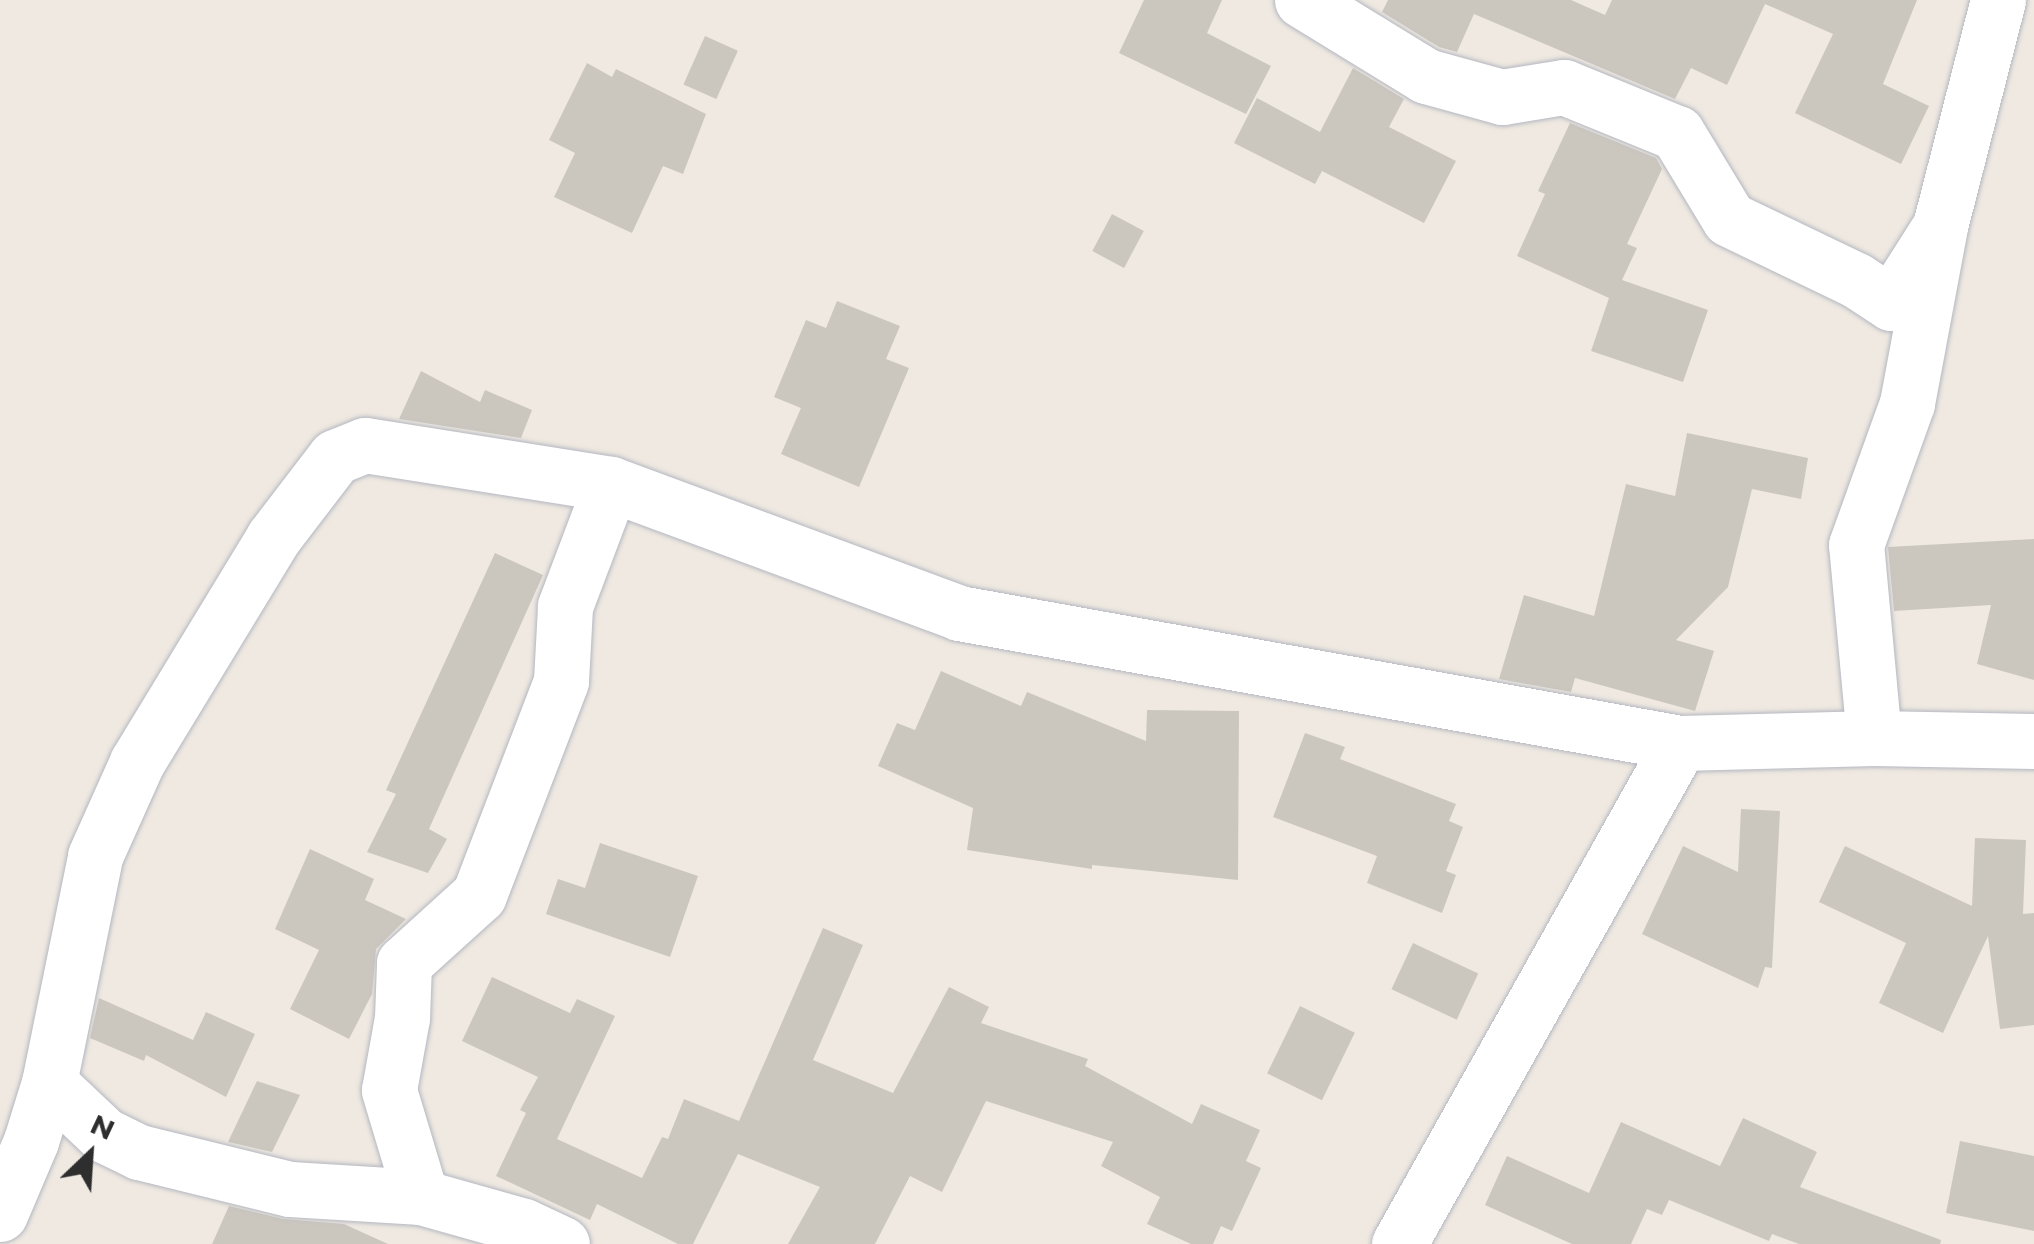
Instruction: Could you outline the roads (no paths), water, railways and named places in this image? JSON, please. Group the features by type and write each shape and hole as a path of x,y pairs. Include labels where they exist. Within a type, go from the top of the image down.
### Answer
{"street":[{"path":"1302,0 1426,76 1502,98 1564,86 1676,133 1729,219 1856,280 1891,303 1940,226"},
{"path":"1874,738 1856,545 1906,403 1940,226 1998,0"},
{"path":"0,1214 32,1141 49,1083 95,856 137,762 272,538 335,458 365,445 612,484 959,612 1680,743 1874,738 2034,741"},
{"path":"421,1197 389,1090 402,1018 404,963 479,895 560,681 565,606 612,484"},
{"path":"1399,1244 1680,743"},
{"path":"49,1083 104,1135 139,1152 290,1190 421,1197 524,1226 562,1244"}]}
